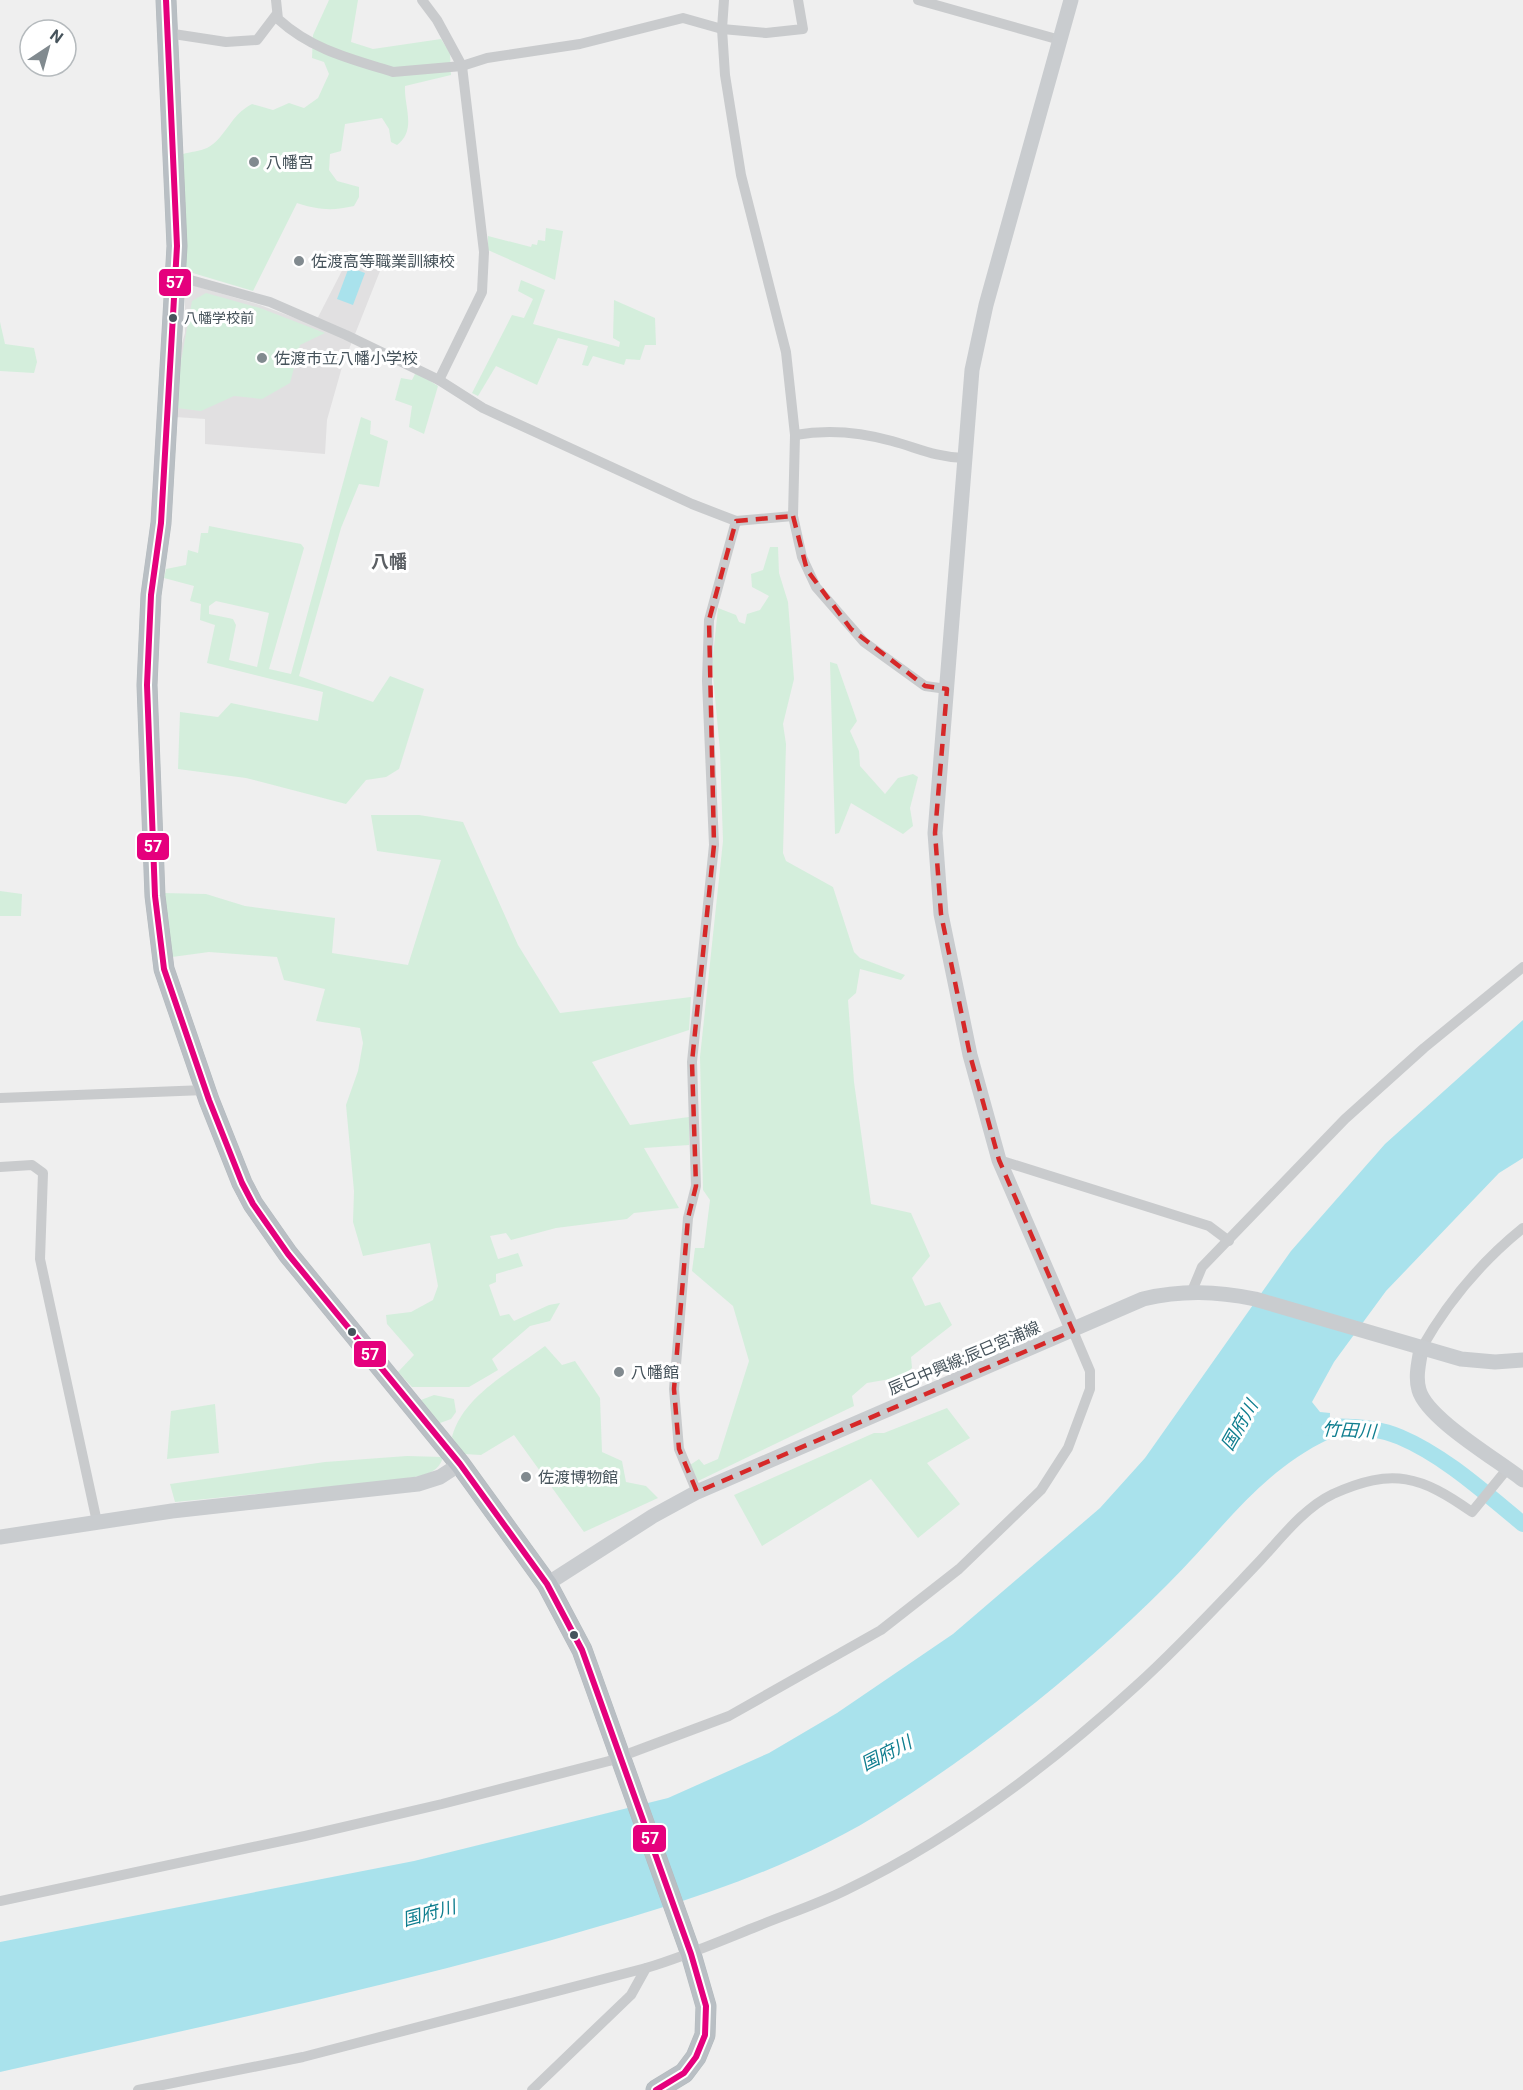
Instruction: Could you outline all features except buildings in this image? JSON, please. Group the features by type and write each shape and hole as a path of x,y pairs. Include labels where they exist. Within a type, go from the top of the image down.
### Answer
{"highway":[{"path":"166,0 174,155 176,276 161,523 147,655 148,730 160,947 164,969 205,1090 242,1183 267,1225 460,1464 547,1584 582,1650 705,1996 707,2014 705,2035 696,2057 684,2073 656,2090"}],"street":[{"path":"167,33 226,42 257,40 276,15 276,0"},
{"path":"422,0 437,20 462,66 484,252 483,276 475,311 439,380"},
{"path":"724,0 722,29 725,75 741,176 786,352 795,435 793,516 807,570 816,587 864,642 926,686 947,689"},
{"path":"276,15 286,27 316,47 393,72 462,66 487,57 580,44 683,18 722,29 766,33 803,29 798,0"},
{"path":"918,0 1060,40"},
{"path":"0,1901 305,1836 622,1760 729,1716 855,1647 881,1630 959,1569 1007,1526 1041,1490 1068,1448 1090,1389 1090,1371 999,1160 970,1055 941,914 935,833 967,403 977,341 1071,0"},
{"path":"176,276 270,302 439,380 483,408 692,504 736,521 793,516"},
{"path":"795,435 822,430 866,435 890,440 940,457 964,458"},
{"path":"698,1492 679,1449 674,1389 686,1269 688,1218 696,1186 692,1062 714,845 707,681 709,620 736,521"},
{"path":"1197,1291 1202,1267 1345,1119 1424,1048 1523,967"},
{"path":"0,1098 205,1090"},
{"path":"999,1160 1209,1226 1229,1241"},
{"path":"0,1167 32,1165 43,1173 40,1259 97,1522"},
{"path":"1523,1228 1505,1242 1458,1293 1421,1349 1417,1371 1419,1390 1437,1416 1505,1471 1523,1480"},
{"name":"辰巳中興線;辰巳宮浦線","path":"547,1584 653,1516 698,1492 1143,1299 1197,1291 1255,1299 1461,1359 1495,1362 1523,1360"},
{"path":"0,1537 172,1511 418,1484 440,1477 460,1464"},
{"path":"138,2090 303,2057 646,1968 846,1890 973,1815 1039,1769 1136,1687 1186,1639 1303,1516 1331,1495 1363,1484 1404,1478 1437,1489 1472,1512 1505,1471"},
{"path":"532,2090 631,1995 646,1968"}],"highlighted area":[{"path":"793,516 807,570 851,629 925,686 947,689 935,833 941,914 970,1055 999,1160 1073,1331 697,1492 679,1449 674,1389 688,1218 696,1186 692,1062 714,845 709,620 736,521"}],"shaded area":[{"name":"佐渡市立八幡小学校","path":"348,259 380,271 342,367 327,420 325,454 205,444 205,419 175,417 180,350 185,333 185,283 260,305 314,325"}],"green space":[{"path":"329,0 358,0 351,42 373,49 441,39 450,53 451,75 405,86 408,125 407,132 397,145 391,142 389,129 382,118 345,124 341,151 330,154 329,170 337,181 359,187 359,197 354,206 339,209 312,207 297,203 253,291 186,271 183,154 207,148 213,144 238,114 252,104 273,110 289,103 304,108 318,98 329,74 324,62 312,58 313,35"},
{"path":"546,228 563,231 555,280 488,250 488,236 531,247 532,244 537,245 538,240 545,241"},
{"path":"521,280 545,290 533,324 619,347 620,342 613,338 614,300 655,318 656,345 645,345 640,360 626,359 624,365 593,356 588,366 582,365 588,346 558,338 537,385 496,366 478,396 472,393 512,315 524,318 533,299 518,291"},
{"path":"206,293 260,308 325,333 300,345 290,383 262,399 234,396 201,411 177,408 181,361 192,301"},
{"path":"0,322 5,344 34,348 37,362 34,373 0,371"},
{"path":"416,372 438,386 424,434 409,427 412,406 395,400 401,378 412,380"},
{"path":"361,417 371,421 370,434 388,441 379,487 359,484 341,528 299,676 373,702 390,676 424,689 399,769 386,777 366,780 346,804 246,778 178,769 180,712 218,717 231,703 318,721 323,692 207,663 215,625 200,620 201,604 190,601 194,586 164,578 166,569 186,565 188,550 198,553 201,533 208,533 209,526 301,544 304,548 269,669 291,674","holes":["216,601 269,613 257,667 229,660 236,625 233,619 209,614 209,606"]},
{"path":"770,547 778,547 779,573 788,602 794,679 783,724 786,744 783,853 786,861 833,887 854,952 860,958 905,975 901,980 860,969 856,993 848,1000 854,1082 871,1204 911,1213 930,1256 912,1278 925,1306 940,1302 952,1325 911,1357 912,1368 902,1377 867,1383 852,1396 854,1406 698,1481 690,1465 699,1459 704,1465 718,1459 749,1361 733,1306 692,1271 695,1248 704,1248 710,1200 703,1190 700,1057 723,841 720,751 712,665 718,608 736,615 739,622 745,624 747,614 760,610 769,596 752,587 751,574 763,570"},
{"path":"830,662 837,664 857,721 850,731 859,751 860,766 885,794 898,778 913,774 918,777 910,808 913,826 903,834 851,803 839,833 835,834"},
{"path":"371,815 419,815 463,822 518,945 560,1013 691,997 689,1030 592,1062 630,1125 689,1117 689,1145 644,1148 679,1208 634,1213 627,1219 556,1228 511,1240 506,1233 490,1236 498,1259 518,1253 523,1266 496,1274 496,1282 489,1285 500,1316 509,1314 514,1321 549,1305 560,1303 550,1321 530,1326 492,1359 498,1370 469,1387 412,1387 398,1372 414,1355 387,1324 386,1315 411,1312 433,1300 438,1286 430,1243 363,1256 353,1222 354,1191 346,1105 358,1071 363,1043 360,1028 316,1021 325,989 284,980 277,957 209,952 172,957 163,893 206,894 245,906 335,918 332,953 408,965 441,860 377,851"},
{"path":"0,891 22,894 21,916 0,916"},
{"path":"545,1346 562,1365 575,1361 600,1398 602,1452 622,1461 626,1482 646,1486 658,1498 584,1532 514,1435 481,1455 464,1454 452,1437 458,1422 478,1396"},
{"path":"434,1395 454,1399 456,1412 451,1419 440,1423 421,1400"},
{"path":"215,1404 219,1453 167,1459 171,1411"},
{"path":"947,1408 970,1438 927,1463 960,1504 918,1538 871,1479 762,1546 734,1495 874,1433 884,1433"},
{"path":"407,1456 443,1457 436,1468 425,1475 397,1480 175,1502 170,1484 325,1462"}],"water":[{"path":"349,267 365,273 353,305 337,299"},
{"name":"国府川","path":"1523,1020 1523,1158 1499,1173 1386,1291 1334,1362 1312,1402 1320,1412 1330,1413 1329,1439 1304,1453 1261,1486 1167,1585 1069,1675 999,1731 927,1783 851,1830 810,1851 726,1886 639,1915 415,1976 0,2072 0,1942 414,1861 668,1798 769,1753 837,1713 953,1634 1100,1508 1145,1458 1291,1251 1385,1144"}],"waterway":[{"name":"竹田川","path":"1309,1428 1355,1427 1378,1430 1400,1437 1449,1465 1523,1524"}],"transit line":[{"name":"57","path":"166,0 177,246 161,523 151,595 147,685 155,896 164,969 209,1100 242,1183 253,1204 288,1254 460,1464 547,1584 582,1650 691,1954 706,2006 705,2035 696,2057 684,2073 656,2090"}],"place":[{"name":"八幡宮","path":"254,162"},
{"name":"佐渡高等職業訓練校","path":"299,261"},
{"name":"八幡学校前","path":"173,318"},
{"name":"佐渡市立八幡小学校","path":"262,358"},
{"name":"八幡館","path":"619,1372"},
{"name":"佐渡博物館","path":"526,1477"}],"district":[{"name":"八幡","path":"389,561"}]}
